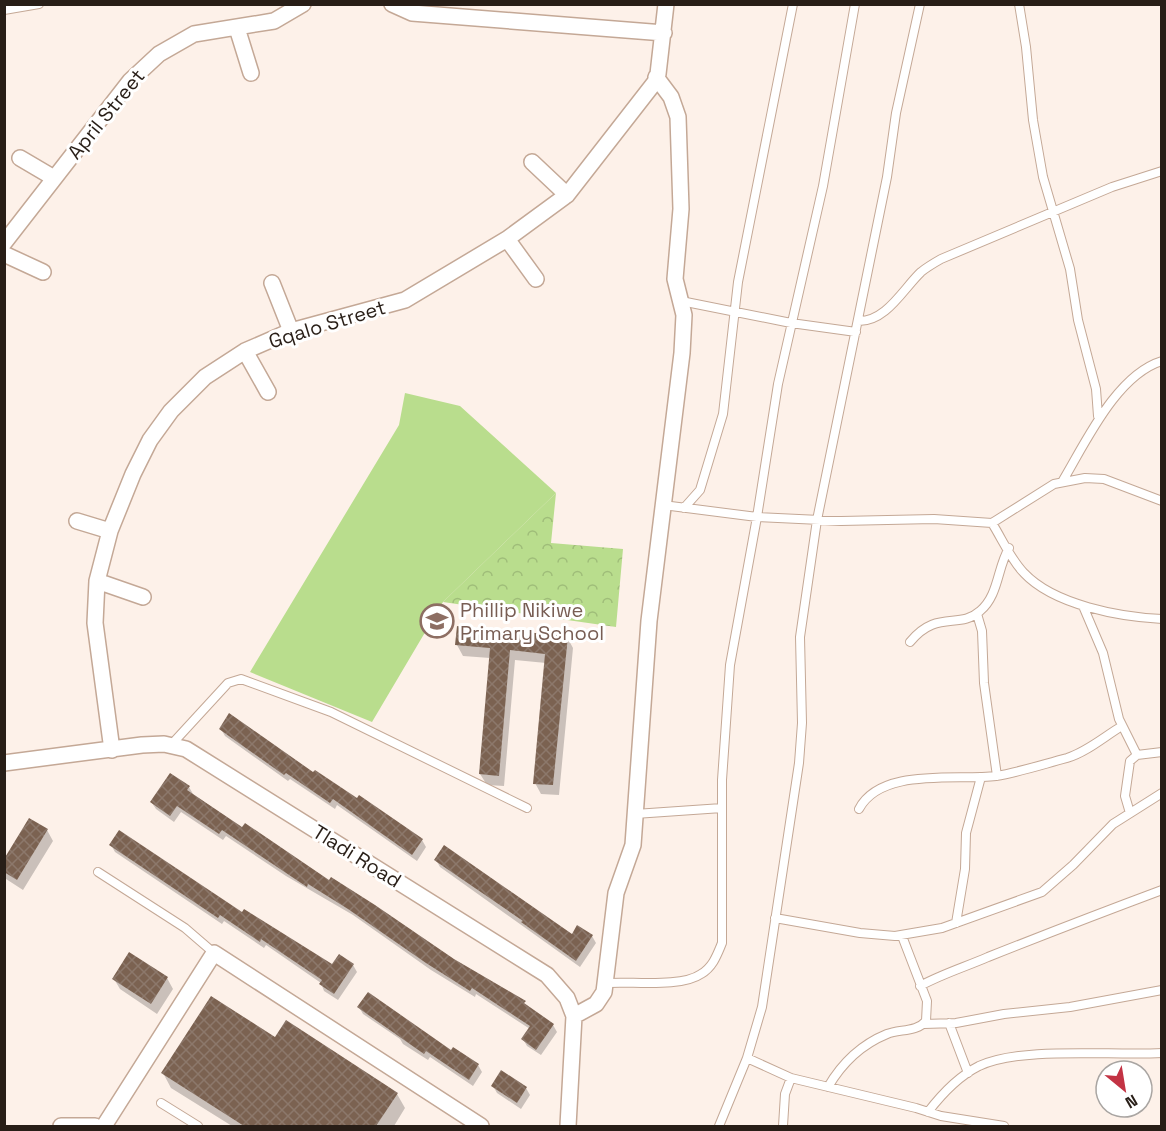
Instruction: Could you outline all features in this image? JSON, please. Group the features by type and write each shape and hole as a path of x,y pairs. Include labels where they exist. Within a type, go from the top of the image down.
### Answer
{"street":[{"name":"April Street","path":"4,243 130,81 152,59 194,34 274,21 303,4"},
{"path":"392,4 412,13 664,33"},
{"name":"Gqalo Street","path":"112,750 97,645 97,581 110,531 133,474 160,424 192,389 244,351 291,331 405,300 507,239 567,195 615,136 656,78 664,33 666,4"},
{"path":"237,28 250,73"},
{"path":"568,1126 574,1016 596,1004 607,983 616,893 632,852 649,621 682,353 684,315 675,279 681,209 678,117 671,97 656,78"},
{"path":"20,158 54,178"},
{"path":"532,162 567,195"},
{"path":"507,239 536,279"},
{"path":"4,254 43,272"},
{"path":"272,284 291,331"},
{"path":"244,351 268,392"},
{"path":"77,521 110,531"},
{"path":"97,581 143,597"},
{"name":"Tladi Road","path":"4,763 142,745 171,745 198,755 547,975 567,998 574,1016"},
{"path":"104,1126 214,953 481,1126"},
{"path":"61,1126 95,1126"}],"lane":[{"path":"4,10 39,4"},
{"path":"684,508 700,490 717,441 723,414 733,310 793,4"},
{"path":"607,983 691,978 702,974 714,962 723,936 722,808 730,665 791,323 823,186 855,4"},
{"path":"719,1126 747,1058 762,1007 799,763 802,723 800,637 817,520 887,177 896,113 920,4"},
{"path":"1019,4 1033,120 1043,177 1055,212 1096,389 1098,416"},
{"path":"858,321 870,319 884,312 923,270 941,259 1112,187 1161,171"},
{"path":"681,301 791,323 856,332"},
{"path":"1062,482 1098,416 1134,380 1161,361"},
{"path":"663,505 758,517 817,520 934,519 992,523 1042,489 1062,482 1100,477 1161,501"},
{"path":"992,523 1023,573 1059,597 1083,606 1130,616 1161,619"},
{"path":"910,642 928,624 977,614 990,598 1009,548"},
{"path":"1083,606 1103,653 1122,726 1137,755"},
{"path":"977,614 982,631 984,683 997,776"},
{"path":"171,745 228,683 241,679 284,693 351,721 526,808"},
{"path":"859,809 870,795 884,786 940,777 997,776 1069,757 1122,726"},
{"path":"1130,813 1125,785 1130,761 1137,755 1161,752"},
{"path":"956,923 965,869 966,833 981,777"},
{"path":"775,918 860,933 902,936 956,923 1042,892 1073,865 1113,824 1161,793"},
{"path":"636,814 722,808"},
{"path":"98,872 185,928 214,953"},
{"path":"920,986 944,973 1161,890"},
{"path":"902,936 928,1011 924,1024"},
{"path":"828,1087 838,1070 866,1044 889,1033 924,1024 949,1023 1070,1007 1161,990"},
{"path":"949,1023 968,1073"},
{"path":"928,1112 968,1073 986,1063 1058,1054 1161,1053"},
{"path":"747,1058 791,1078 928,1112 1004,1126"},
{"path":"783,1126 785,1094 791,1078"},
{"path":"161,1103 198,1126"}],"green space":[{"path":"405,393 460,406 556,493 443,602 372,722 250,672 399,425"},
{"path":"556,493 551,543 623,549 616,627 443,602"}],"building":[{"path":"457,626 568,636 553,785 533,784 545,654 510,650 499,776 479,774 490,648 455,645"},
{"path":"229,713 313,772 315,770 357,798 359,795 423,839 412,855 333,799 330,803 286,773 284,775 219,729"},
{"path":"170,773 190,786 187,790 242,827 245,823 329,880 331,877 454,959 526,1001 524,1003 554,1024 536,1050 521,1039 530,1026 472,988 470,991 348,909 308,884 307,887 222,830 219,834 177,806 170,816 150,802"},
{"path":"29,818 48,829 17,880 4,872 4,859"},
{"path":"119,830 242,912 244,909 332,964 339,954 354,964 334,994 319,984 322,980 261,939 260,942 220,915 218,918 109,845"},
{"path":"444,845 572,934 577,925 593,935 576,961 521,922 523,921 434,860"},
{"path":"129,952 168,977 151,1004 112,979"},
{"path":"368,992 451,1050 453,1047 479,1064 469,1080 426,1051 424,1054 357,1007"},
{"path":"211,996 275,1037 286,1020 398,1093 376,1126 244,1126 161,1073"},
{"path":"501,1070 527,1087 517,1103 491,1086"}],"place":[{"name":"Phillip Nikiwe Primary School","path":"437,621"}]}
